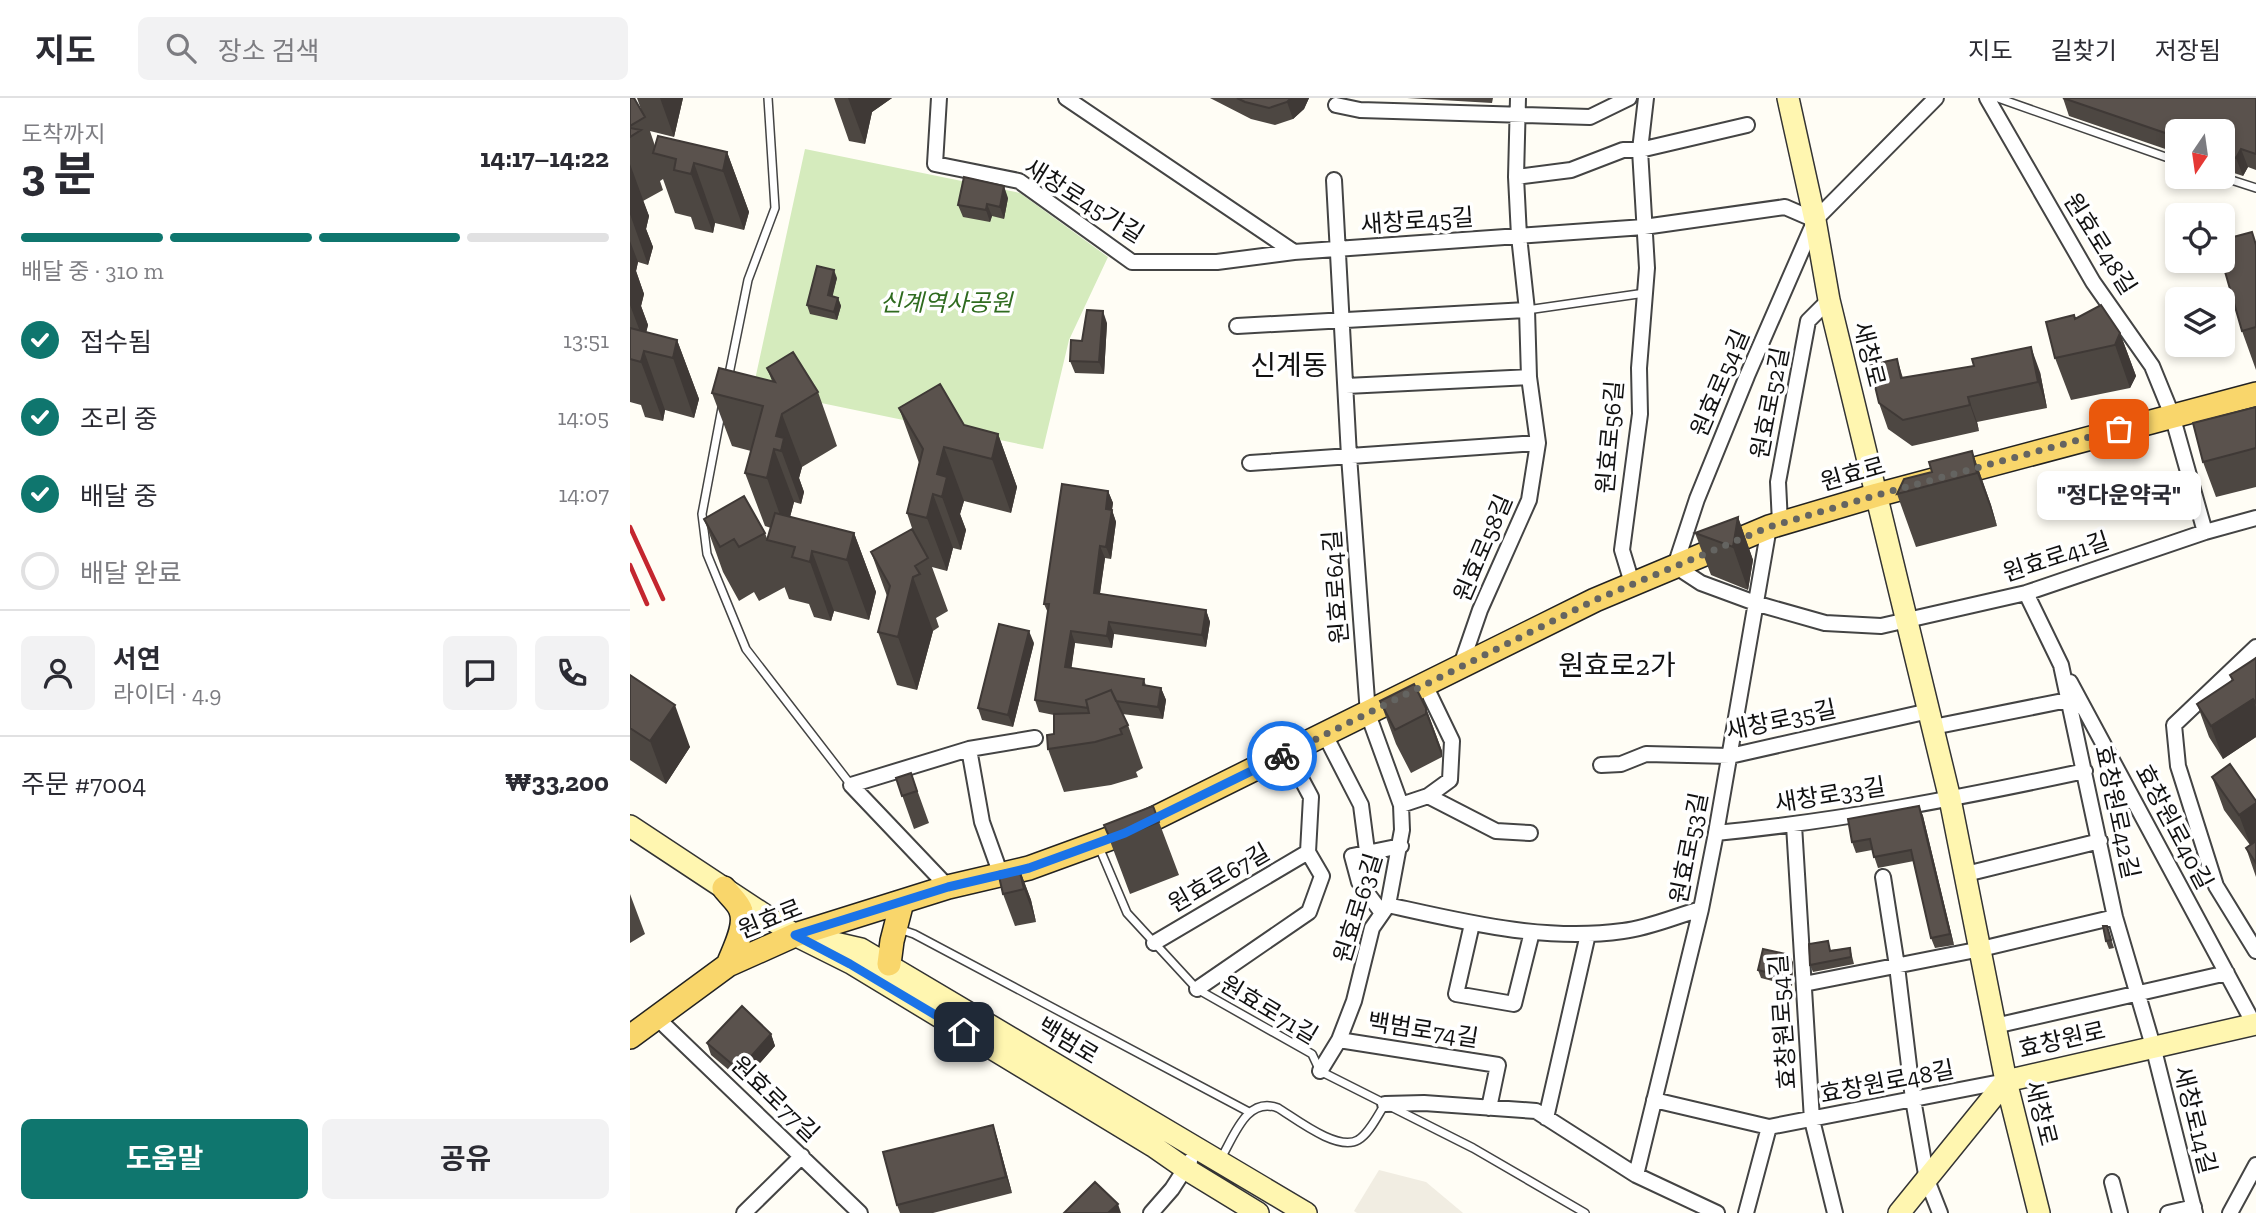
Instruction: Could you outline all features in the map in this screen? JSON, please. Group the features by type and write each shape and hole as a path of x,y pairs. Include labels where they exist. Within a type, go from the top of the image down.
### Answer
{"main road":[{"name":"새창로","path":"1788,98 1815,220 1829,300 1950,799 2006,1081 2036,1211"},
{"name":"원효로","path":"630,1037 728,965 795,935 948,887 1029,868 1125,833 1632,583 1775,525 1877,495 2256,394"},
{"name":"백범로","path":"630,825 795,935 850,964 895,975 1220,1160 1306,1213"},
{"path":"724,888 741,910 742,919 728,965"},
{"path":"895,975 895,928 902,902"},
{"name":"백범로","path":"895,975 1186,1170 1258,1213"},
{"name":"효창원로","path":"1899,1213 2006,1081 2152,1045 2255,1024"},
{"path":"1186,1170 1203,1166 1218,1167 1244,1176"}],"street":[{"name":"새창로45가길","path":"939,98 934,164 1019,181 1132,262 1217,262 1294,252"},
{"path":"1066,98 1294,252"},
{"name":"원효로58길","path":"1460,668 1480,610 1529,500 1538,443 1529,377 1527,310 1519,236 1516,177 1518,98"},
{"path":"1336,105 1360,110 1590,117 1629,98"},
{"name":"원효로56길","path":"1632,583 1622,550 1640,414 1639,368 1647,268 1640,150 1646,98"},
{"path":"1815,220 1936,98"},
{"name":"원효로48길","path":"1987,98 2093,282 2152,366 2172,415"},
{"path":"1516,177 1571,170 1623,150 1640,150 1747,125"},
{"name":"원효로64길","path":"1334,180 1349,456 1368,714"},
{"name":"새창로45길","path":"1294,252 1644,227 1785,207 1815,220"},
{"name":"원효로54길","path":"1675,566 1697,499 1815,220"},
{"name":"원효로52길","path":"1775,525 1778,482 1808,321 1829,300"},
{"path":"1237,326 1527,310"},
{"path":"1346,386 1529,377"},
{"path":"2172,415 2205,532"},
{"path":"1250,463 1538,443"},
{"name":"원효로41길","path":"1907,621 2026,593 2205,532 2256,518"},
{"name":"원효로53길","path":"1636,1175 1701,909 1775,525"},
{"path":"1675,566 1701,583 1758,604 1825,622 1881,626 1907,621"},
{"name":"효창원로42길","path":"2026,593 2060,665 2115,917 2152,1045"},
{"path":"2256,647 2174,725 2178,766 2216,886 2256,951"},
{"name":"효창원로40길","path":"2060,665 2255,1024"},
{"path":"1401,805 1428,796 1450,780 1452,741 1426,685"},
{"path":"1931,719 2068,700"},
{"name":"원효로63길","path":"1320,1072 1339,1040 1354,1001 1372,928 1385,909 1401,846 1401,805 1368,714"},
{"name":"새창로35길","path":"1601,765 1620,764 1646,754 1730,756 1931,719"},
{"path":"1325,735 1361,805 1367,851"},
{"path":"948,887 851,785 969,749 1035,738"},
{"path":"969,749 982,822 1001,875"},
{"name":"원효로67길","path":"1197,989 1309,912 1322,876 1308,852 1311,797 1288,754"},
{"path":"1950,799 2085,771"},
{"path":"1428,796 1496,831 1530,833"},
{"name":"새창로33길","path":"1716,833 1794,825 1950,799"},
{"name":"효창원로54길","path":"1794,825 1812,1120 1835,1213"},
{"path":"1966,874 2100,841"},
{"path":"1401,846 1352,856 1359,882 1385,909 1532,932 1588,934 1625,931 1701,909"},
{"name":"원효로67길","path":"1154,943 1308,852"},
{"path":"1883,877 1898,965 1913,1099 1927,1180 1940,1213"},
{"path":"1804,984 1981,949 2115,917"},
{"path":"1472,924 1456,994 1514,1004 1532,932"},
{"path":"1546,1118 1588,934"},
{"path":"1996,1026 2227,973"},
{"name":"원효로77길","path":"657,1018 860,1213"},
{"name":"백범로74길","path":"1339,1040 1498,1065 1489,1108"},
{"name":"새창로14길","path":"2152,1045 2194,1210 2168,1213"},
{"name":"효창원로48길","path":"1654,1100 1769,1127 2006,1081"},
{"path":"1385,1104 1424,1103 1536,1111 1636,1175 1717,1213"},
{"path":"1746,1213 1769,1127"},
{"path":"1152,1213 1186,1170 1191,1152 1189,1143"},
{"path":"744,1213 802,1156"},
{"path":"2230,1213 2256,1165"},
{"path":"2112,1182 2120,1213"}],"lane":[{"path":"727,382 748,280 775,208 768,98"},
{"path":"1998,98 2165,157"},
{"path":"2235,181 2256,188"},
{"path":"1527,310 1645,293"},
{"path":"724,395 702,514 707,554 746,649 851,785"},
{"name":"원효로71길","path":"1097,843 1128,913 1197,989 1312,1054 1320,1072 1473,1148 1585,1213"},
{"path":"895,928 914,934 1249,1112"},
{"path":"1220,1160 1249,1112 1258,1107 1271,1106 1332,1140 1349,1143 1362,1138 1385,1104"}],"green space":[{"name":"신계역사공원","path":"805,149 1020,193 1108,257 1069,340 1043,449 753,389"}],"shaded area":[{"path":"1379,1170 1426,1182 1463,1213 1357,1213 1354,1211"}],"building":[{"path":"630,98 634,98 645,117 630,126"},
{"path":"1237,98 1291,98 1269,108"},
{"path":"2063,98 2256,98 2256,154 2241,149 2235,158 2235,119 2165,119 2165,133"},
{"path":"630,128 641,130 630,137"},
{"path":"658,136 727,152 723,171 694,163 691,174 674,170 676,159 653,153"},
{"path":"964,177 1004,186 1000,207 987,204 986,210 958,205"},
{"path":"2252,232 2256,245 2256,327 2242,331 2235,306 2235,287 2229,287 2225,273 2235,273 2235,237"},
{"path":"817,266 834,270 828,295 838,298 834,312 807,305"},
{"path":"2101,305 2120,333 2115,345 2055,358 2046,322 2074,315 2075,319"},
{"path":"1087,310 1103,311 1099,362 1070,361 1071,340 1082,341"},
{"path":"630,328 677,340 673,358 644,351 641,362 630,359"},
{"path":"2031,347 2038,382 1968,397 1970,405 1903,420 1879,403 1870,365 1897,359 1901,378 1974,366 1972,359"},
{"path":"793,352 818,392 782,414 776,436 784,438 781,451 774,449 767,478 745,473 763,406 712,393 719,368 775,382 767,368"},
{"path":"940,384 964,425 998,434 992,459 944,447 937,474 947,477 942,497 933,494 927,518 907,513 923,449 899,408"},
{"path":"2256,407 2256,448 2203,462 2193,423"},
{"path":"1972,451 1977,473 1897,494 1904,479 1932,472 1929,462"},
{"path":"1062,484 1108,491 1106,509 1112,510 1106,547 1100,546 1094,593 1206,610 1202,635 1109,622 1107,636 1071,631 1065,667 1144,679 1143,685 1161,688 1158,707 1116,701 1111,690 1086,700 1088,708 1035,700 1049,604 1044,604"},
{"path":"744,496 765,533 739,547 734,539 720,547 704,519"},
{"path":"775,513 854,533 847,560 812,551 810,562 792,557 795,547 767,540"},
{"path":"1738,517 1733,547 1695,533"},
{"path":"912,529 928,558 915,566 920,574 913,577 898,637 878,632 890,586 871,552"},
{"path":"999,624 1029,631 1008,715 978,708"},
{"path":"2256,658 2256,703 2253,699 2211,726 2197,704 2233,680 2230,675"},
{"path":"630,675 675,705 650,741 630,728"},
{"path":"1414,684 1426,708 1426,714 1395,730 1380,701"},
{"path":"1111,690 1128,725 1120,729 1122,734 1095,742 1048,749 1047,735 1054,734 1054,714 1089,713 1086,700"},
{"path":"2230,764 2256,801 2239,815 2212,777"},
{"path":"911,773 917,791 902,796 896,778"},
{"path":"1153,806 1159,822 1111,841 1104,825"},
{"path":"1919,806 1950,934 1931,938 1911,850 1874,857 1870,839 1852,842 1848,819"},
{"path":"2256,841 2256,863 2246,848"},
{"path":"1019,868 1024,889 1003,894 998,872"},
{"path":"2103,926 2107,926 2111,940 2106,941"},
{"path":"1828,941 1830,951 1850,948 1851,957 1810,965 1809,944"},
{"path":"1763,949 1790,955 1789,978 1758,970"},
{"path":"742,1006 771,1034 739,1070 707,1043"},
{"path":"993,1125 1006,1177 897,1205 883,1152"},
{"path":"1095,1182 1118,1204 1108,1213 1064,1213"}],"railway":[{"path":"630,527 663,599"},
{"path":"630,565 647,604"}],"way so far":[{"path":"1282,756 1595,600 1769,527 2119,429"}],"place":[{"name":"\"정다운약국\"","path":"2119,429"}],"district":[{"name":"신계동","path":"1289,365"},
{"name":"원효로2가","path":"1617,665"}],"route":[{"path":"964,1032 850,964 795,935 948,887 1029,868 1125,833 1282,756"}]}
